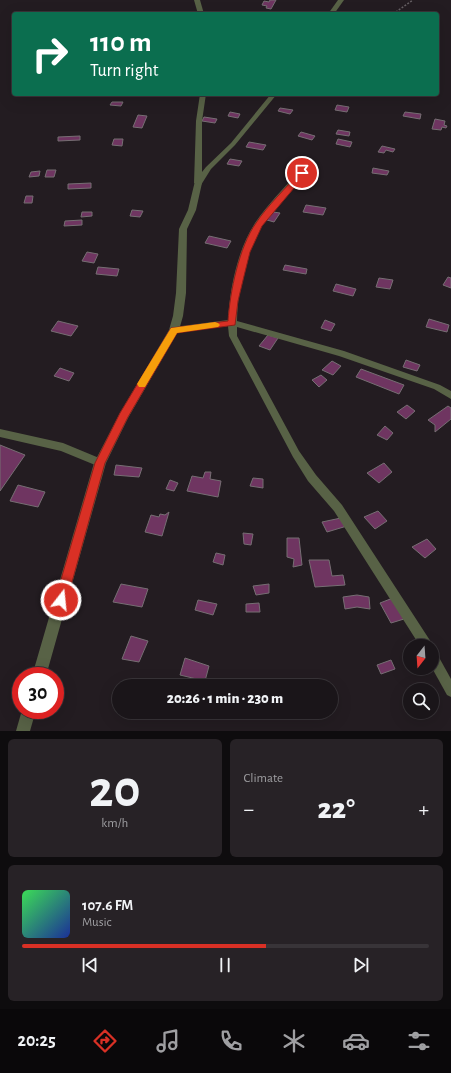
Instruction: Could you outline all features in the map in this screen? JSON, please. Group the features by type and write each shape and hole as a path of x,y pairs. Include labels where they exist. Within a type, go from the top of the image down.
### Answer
{"street":[{"path":"42,667 100,463 124,416 174,330 178,316 181,293 183,229 192,210 198,183"},
{"path":"23,731 26,719"}],"lane":[{"path":"197,0 200,12"},
{"path":"332,12 341,0"},
{"path":"198,183 199,121 203,96"},
{"path":"198,183 208,168 233,144 272,96"},
{"path":"302,173 258,225 246,252 234,301 232,323 233,336 296,454 312,478 338,508 422,639"},
{"path":"174,330 232,323 341,353 437,387 451,395"},
{"path":"0,433 63,447 100,463"},
{"path":"439,669 451,691"}],"path":[{"path":"396,12 413,0"}],"building":[{"path":"270,0 276,0 271,9 262,5 264,1 269,2"},
{"path":"112,102 123,102 121,106 110,105"},
{"path":"337,105 349,107 347,112 335,110"},
{"path":"280,108 293,110 290,114 278,111"},
{"path":"230,112 240,114 238,118 228,116"},
{"path":"405,112 421,114 420,119 403,116"},
{"path":"138,115 147,116 142,128 133,127"},
{"path":"204,117 217,119 215,123 202,121"},
{"path":"435,119 445,121 444,125 447,126 446,128 442,127 441,130 432,129"},
{"path":"338,130 350,132 349,136 336,134"},
{"path":"301,132 315,136 312,140 298,136"},
{"path":"80,136 80,140 58,141 58,137"},
{"path":"114,139 123,139 122,146 112,145"},
{"path":"338,139 352,142 350,147 336,144"},
{"path":"249,142 266,145 263,150 246,147"},
{"path":"382,146 395,149 393,152 386,150 384,153 378,152"},
{"path":"230,159 242,161 239,166 227,164"},
{"path":"373,168 389,171 387,175 372,173"},
{"path":"47,170 56,170 54,177 45,177"},
{"path":"40,171 39,176 29,177 31,172"},
{"path":"91,183 91,188 68,189 68,184"},
{"path":"26,196 33,196 32,203 24,203"},
{"path":"306,205 326,208 323,215 303,212"},
{"path":"132,210 143,211 140,217 130,216"},
{"path":"82,212 92,212 92,216 81,217"},
{"path":"273,212 280,213 274,222 267,220"},
{"path":"82,220 82,225 64,226 65,221"},
{"path":"209,236 231,241 227,248 205,243"},
{"path":"87,252 98,254 94,263 82,261"},
{"path":"285,265 307,269 306,274 283,270"},
{"path":"98,267 119,269 117,276 96,274"},
{"path":"448,277 451,278 451,288 443,285"},
{"path":"379,278 393,280 390,289 376,287"},
{"path":"336,284 356,289 353,296 333,291"},
{"path":"429,319 449,325 447,332 426,327"},
{"path":"325,320 335,324 331,331 321,328"},
{"path":"58,321 78,326 71,336 51,331"},
{"path":"268,335 278,338 270,350 259,346"},
{"path":"406,360 420,365 417,371 403,367"},
{"path":"332,361 341,366 333,375 322,370"},
{"path":"60,368 74,373 69,381 54,376"},
{"path":"361,369 404,385 399,394 356,377"},
{"path":"321,375 327,380 319,387 312,380"},
{"path":"407,405 415,411 406,419 397,412"},
{"path":"448,406 451,408 451,419 435,432 435,425 428,420"},
{"path":"385,426 393,433 387,440 377,435"},
{"path":"0,445 25,455 0,491"},
{"path":"384,463 392,472 379,483 367,473"},
{"path":"116,465 142,468 139,477 114,475"},
{"path":"205,472 211,472 210,479 221,481 218,497 187,491 192,476 203,478"},
{"path":"253,478 263,479 263,488 250,486"},
{"path":"170,480 178,483 174,491 166,489"},
{"path":"18,485 45,492 38,507 10,501"},
{"path":"378,511 387,521 375,529 364,517"},
{"path":"169,512 162,536 145,532 151,515 159,517 160,514 165,515"},
{"path":"341,518 347,526 327,532 322,522"},
{"path":"243,533 253,534 251,545 244,544"},
{"path":"287,538 299,538 302,565 293,567 294,559 287,557"},
{"path":"427,539 436,549 425,558 412,547"},
{"path":"216,553 225,555 223,565 213,562"},
{"path":"309,560 329,560 332,576 343,575 345,585 315,587"},
{"path":"121,584 148,589 142,607 113,602"},
{"path":"269,584 269,593 256,595 253,586"},
{"path":"357,595 369,597 370,609 357,607 345,609 343,597"},
{"path":"393,598 404,619 391,623 380,603"},
{"path":"198,600 217,604 213,615 195,610"},
{"path":"259,603 260,612 246,612 246,604"},
{"path":"131,636 148,641 139,662 122,659"},
{"path":"185,658 209,666 206,679 197,679 180,675"},
{"path":"391,660 395,669 381,674 377,665"}],"slow traffic":[{"path":"142,384 174,330 215,325"}],"route":[{"path":"61,600 100,463 141,385 158,359 174,330 232,323 234,301 246,252 258,225 302,173"}]}
